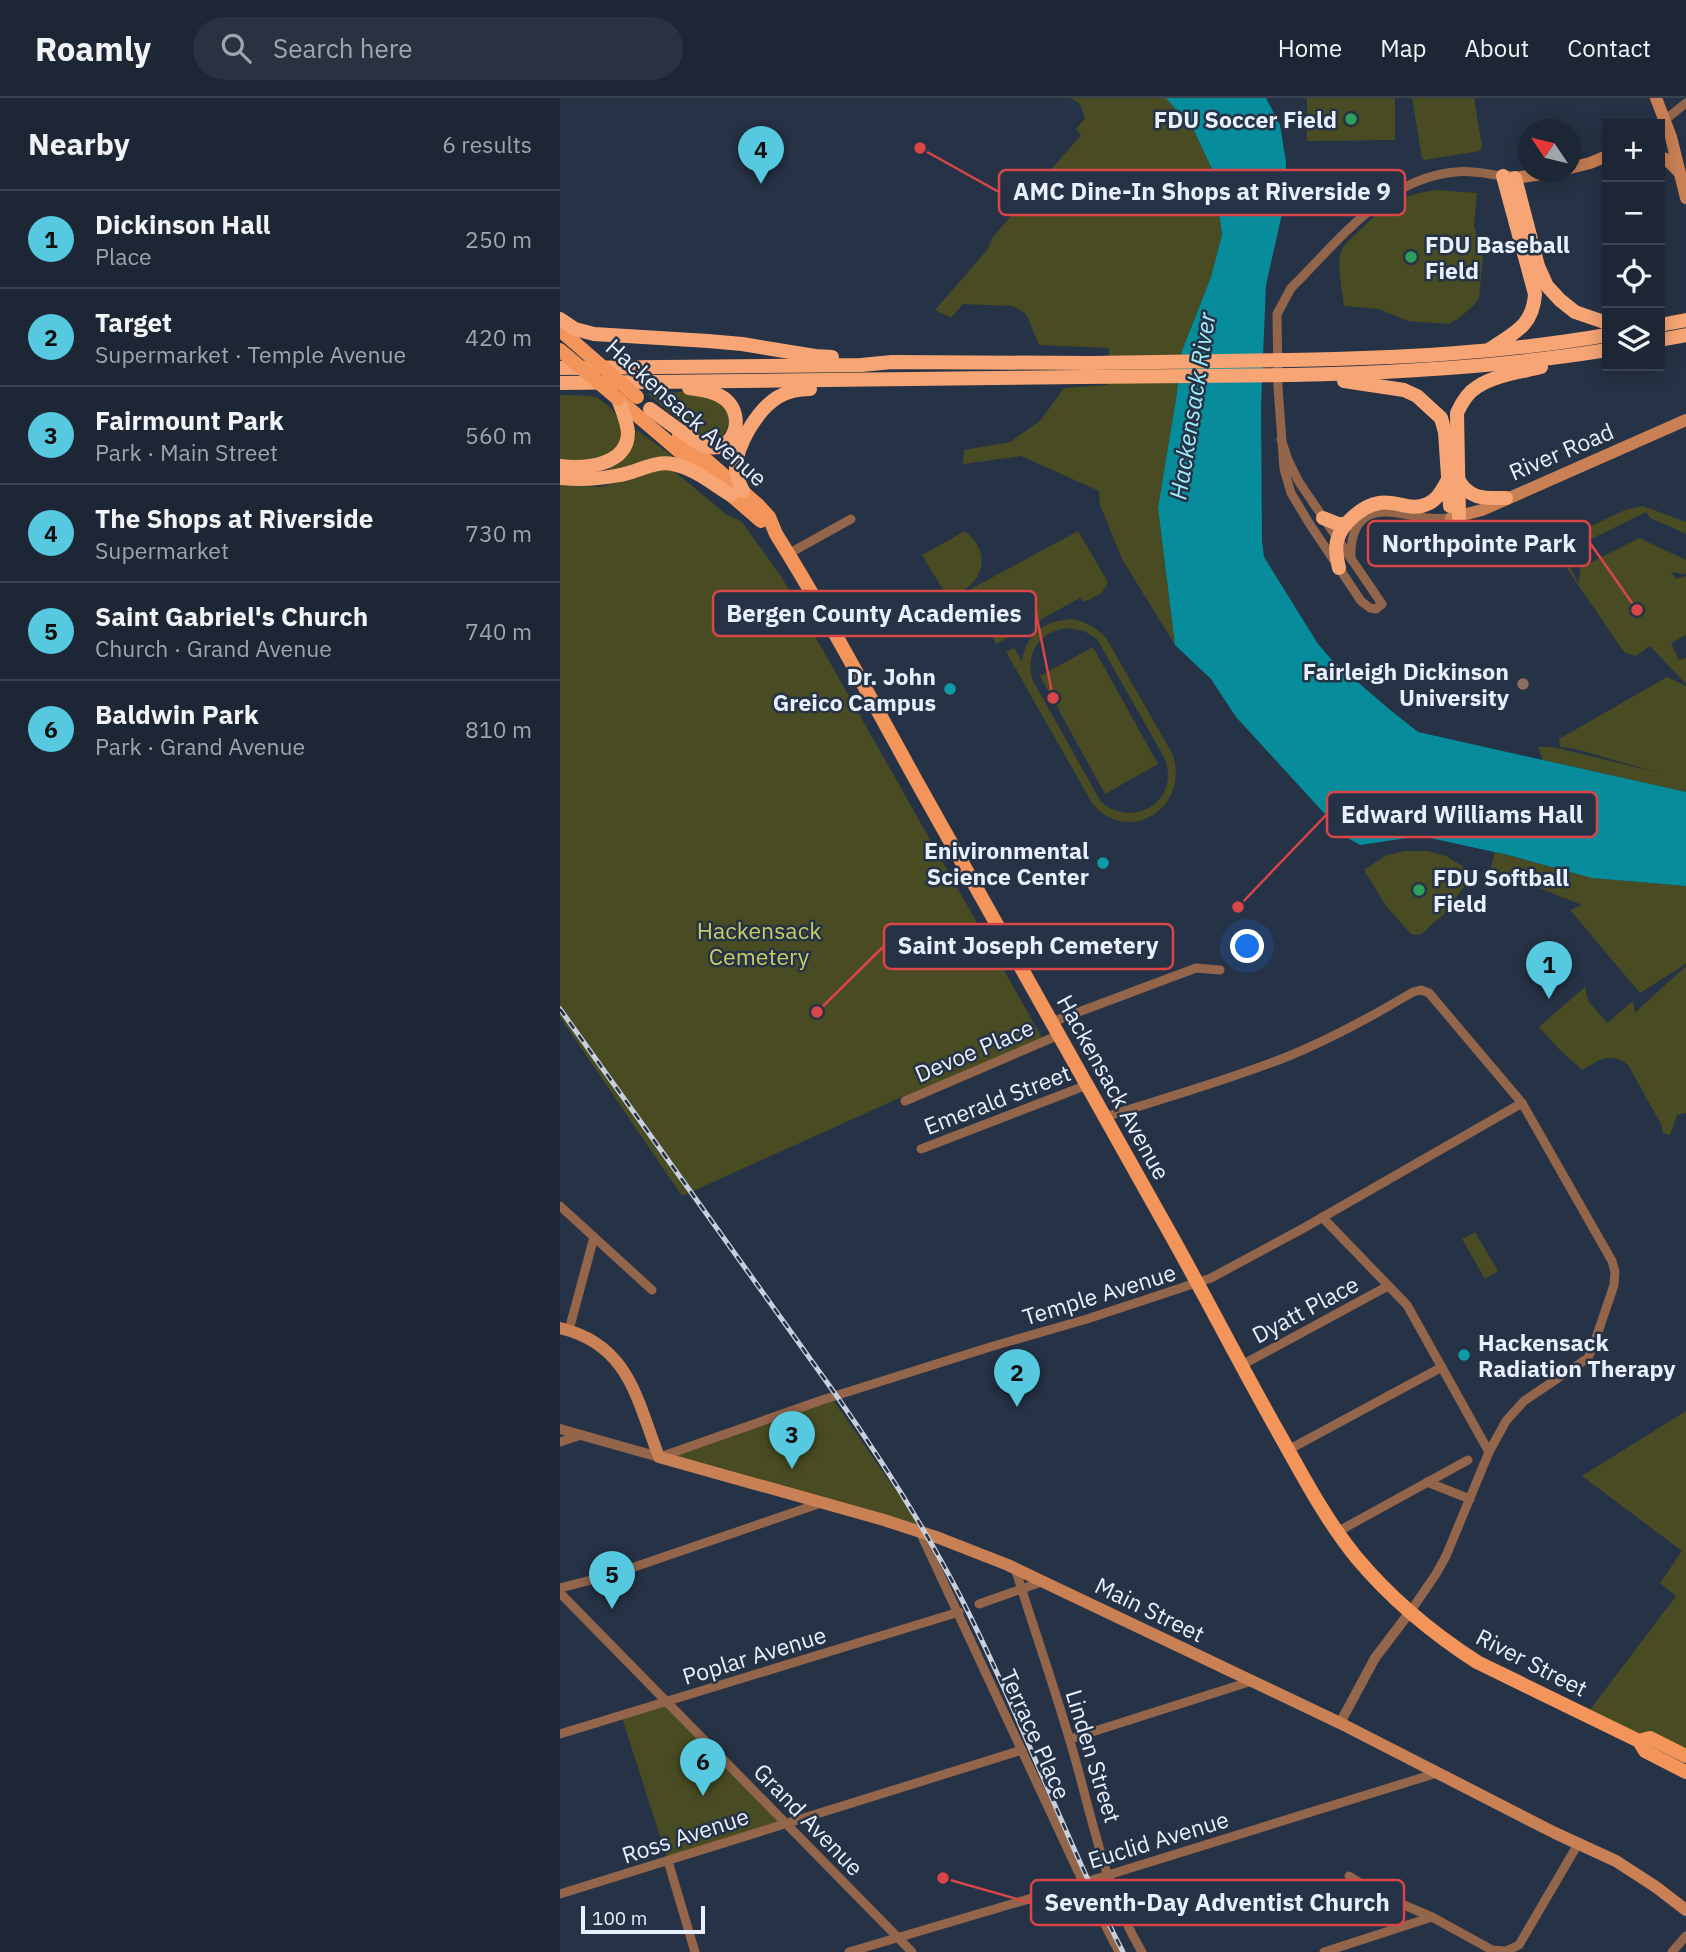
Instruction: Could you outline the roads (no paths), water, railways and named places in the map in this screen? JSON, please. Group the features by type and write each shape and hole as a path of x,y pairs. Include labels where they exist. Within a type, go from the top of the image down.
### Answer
{"highway":[{"path":"1509,177 1547,286 1575,312 1602,321"},
{"path":"1486,351 1524,326 1535,304 1509,177"},
{"path":"560,319 575,329 594,334 708,341 815,356 882,357 891,362"},
{"path":"1665,324 1686,320"},
{"path":"1665,339 1686,335"},
{"path":"564,384 1082,377 1290,368 1486,351 1602,336"},
{"path":"560,368 862,365 891,362 1091,363 1374,373 1458,368 1602,351"},
{"path":"1455,517 1453,479 1457,413 1463,400 1475,387 1508,375 1602,351"},
{"path":"1290,368 1392,387 1417,396 1441,418 1453,479 1469,493 1483,498 1507,498"},
{"path":"560,478 592,480 661,463 672,463 737,493 736,471 739,456 749,430 766,407 778,397 792,391 861,380"},
{"path":"650,409 705,446 720,445 735,431 737,417 727,401 710,392 663,382"},
{"path":"560,466 594,466 617,454 626,441 628,431 618,399"},
{"path":"1345,564 1336,553 1337,539 1354,516 1380,503 1420,507 1430,503 1453,479"},
{"path":"1323,518 1330,522 1346,524"}],"main road":[{"path":"1656,98 1661,119"},
{"path":"1665,131 1686,198"},
{"path":"1581,165 1602,158"},
{"path":"1665,159 1679,172"},
{"path":"1509,177 1518,176"},
{"name":"Hackensack Avenue","path":"560,330 650,409 776,534 1198,1283 1240,1366 1288,1450 1337,1532 1377,1580 1409,1612"},
{"name":"Hackensack Avenue","path":"560,350 737,493"},
{"name":"River Road","path":"1455,517 1482,510 1686,420"},
{"path":"564,1329 605,1349 623,1369 659,1457"},
{"name":"Main Street","path":"659,1457 920,1532 1015,1568 1340,1723 1616,1861 1686,1910"},
{"name":"River Street","path":"1409,1612 1477,1662 1639,1741 1645,1751 1686,1772"},
{"name":"River Street","path":"1639,1741 1650,1738 1686,1756"}],"street":[{"path":"1665,120 1686,103"},
{"path":"1455,517 1429,518 1382,512 1374,514 1356,527 1345,564 1361,601 1376,609 1382,604 1345,564 1308,523 1291,492 1284,470 1278,387 1278,314 1291,288 1367,212 1399,190 1437,175 1456,172 1509,177"},
{"path":"1282,439 1299,482 1337,539"},
{"path":"788,554 851,519"},
{"name":"Devoe Place","path":"905,1101 1056,1029 1196,968 1220,970"},
{"path":"1105,1117 1283,1058 1357,1024 1421,990 1429,993 1522,1102 1612,1261 1614,1285 1588,1358 1516,1408 1506,1421 1489,1452 1446,1558 1375,1658 1340,1723"},
{"name":"Emerald Street","path":"921,1149 1087,1085"},
{"name":"Temple Avenue","path":"659,1457 822,1400 1211,1278 1522,1102"},
{"path":"560,1206 652,1290"},
{"path":"1322,1217 1407,1305 1489,1452"},
{"path":"564,1329 594,1237"},
{"name":"Dyatt Place","path":"1240,1366 1388,1286"},
{"path":"1288,1450 1442,1367"},
{"name":"Main Street","path":"560,1429 659,1457"},
{"path":"560,1442 581,1435"},
{"path":"1337,1532 1468,1460"},
{"path":"1427,1482 1470,1499"},
{"path":"560,1591 823,1502"},
{"name":"Terrace Place","path":"920,1532 1083,1882 1119,1952"},
{"name":"Linden Street","path":"1015,1568 1070,1739 1108,1875 1124,1917 1142,1952"},
{"path":"979,1604 1044,1581"},
{"name":"Grand Avenue","path":"560,1591 912,1952"},
{"name":"Poplar Avenue","path":"560,1734 959,1612"},
{"path":"1070,1739 1252,1681"},
{"name":"Ross Avenue","path":"560,1894 1022,1750"},
{"name":"Euclid Avenue","path":"849,1952 1437,1773"},
{"path":"1349,1876 1378,1894 1432,1917 1492,1951 1506,1951 1519,1945 1578,1844"},
{"path":"668,1861 695,1952"},
{"path":"1324,1952 1432,1917"},
{"path":"1672,1952 1686,1936"}],"water":[{"name":"Hackensack River","path":"1166,98 1266,98 1280,125 1286,162 1286,196 1266,285 1261,406 1262,541 1264,557 1318,644 1331,659 1418,732 1686,792 1686,886 1592,878 1508,855 1421,836 1360,845 1346,837 1236,717 1211,679 1175,645 1158,508 1182,351 1211,277 1222,235 1214,173 1194,131"}],"railway":[{"path":"560,1009 836,1395 916,1518 981,1638 1080,1863 1123,1952"}],"place":[{"name":"FDU Soccer Field","path":"1351,119"},
{"name":"AMC Dine-In Shops at Riverside 9","path":"920,148"},
{"name":"The Shops at Riverside","path":"761,184"},
{"name":"FDU Baseball Field","path":"1411,257"},
{"name":"Northpointe Park","path":"1637,610"},
{"name":"Fairleigh Dickinson University","path":"1523,684"},
{"name":"Dr. John Greico Campus","path":"950,689"},
{"name":"Bergen County Academies","path":"1053,698"},
{"name":"Enivironmental Science Center","path":"1103,863"},
{"name":"FDU Softball Field","path":"1419,890"},
{"name":"Edward Williams Hall","path":"1238,907"},
{"name":"Dickinson Hall","path":"1549,999"},
{"name":"Saint Joseph Cemetery","path":"817,1012"},
{"name":"Hackensack Radiation Therapy","path":"1464,1355"},
{"name":"Target","path":"1017,1407"},
{"name":"Fairmount Park","path":"792,1469"},
{"name":"Saint Gabriel's Church","path":"612,1609"},
{"name":"Baldwin Park","path":"703,1796"},
{"name":"Seventh-Day Adventist Church","path":"943,1878"}],"park label":[{"name":"Hackensack Cemetery","path":"759,943"}]}
